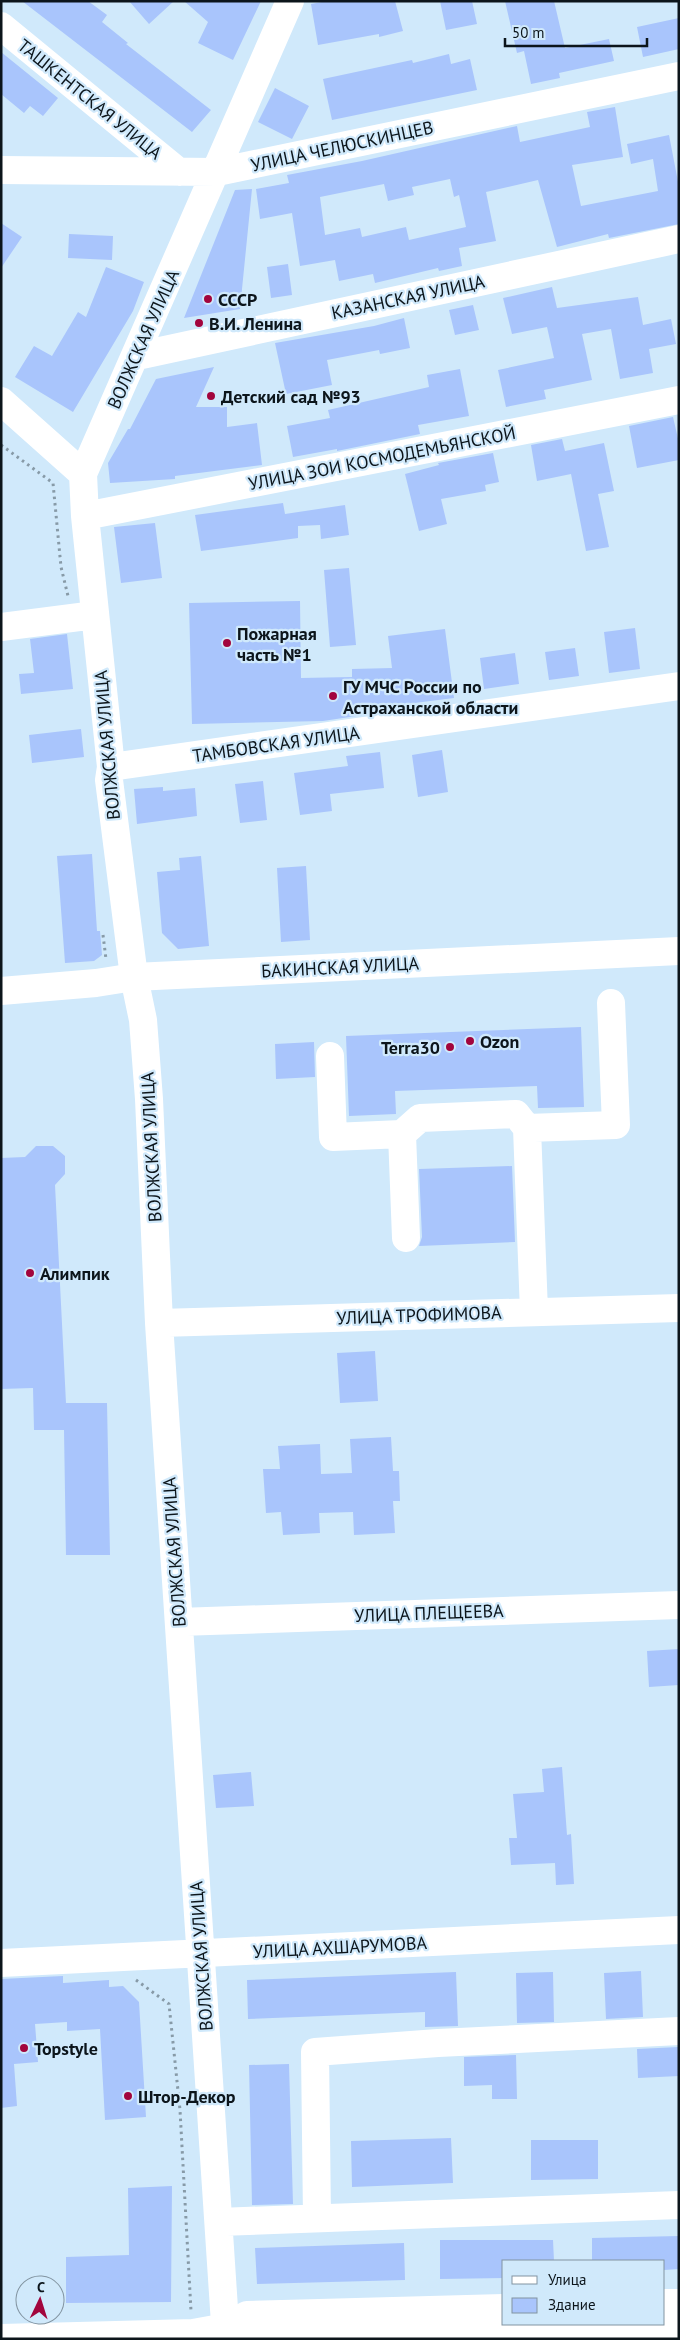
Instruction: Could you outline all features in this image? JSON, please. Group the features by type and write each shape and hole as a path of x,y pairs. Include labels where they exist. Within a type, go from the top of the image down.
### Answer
{"street":[{"name":"ВОЛЖСКАЯ УЛИЦА","path":"226,2333 159,1323 149,1099 143,1020 134,977 109,780 111,768 84,616 85,516 83,474 137,356 290,1"},
{"name":"ТАШКЕНТСКАЯ УЛИЦА","path":"1,26 179,172"},
{"name":"УЛИЦА ЧЕЛЮСКИНЦЕВ","path":"1,170 216,172 679,76"},
{"name":"КАЗАНСКАЯ УЛИЦА","path":"137,356 679,239"},
{"path":"1,400 83,474"},
{"name":"УЛИЦА ЗОИ КОСМОДЕМЬЯНСКОЙ","path":"85,516 679,400"},
{"path":"1,627 84,616"},
{"name":"ТАМБОВСКАЯ УЛИЦА","path":"111,768 679,686"},
{"name":"БАКИНСКАЯ УЛИЦА","path":"1,991 96,983 134,977 679,951"},
{"path":"527,1128 616,1125 611,1003"},
{"path":"330,1056 333,1137 402,1134 420,1118 516,1114 527,1128 534,1312"},
{"path":"402,1134 406,1238"},
{"name":"УЛИЦА ТРОФИМОВА","path":"159,1323 679,1308"},
{"name":"УЛИЦА ПЛЕЩЕЕВА","path":"179,1622 679,1605"},
{"name":"УЛИЦА АХШАРУМОВА","path":"1,1962 201,1955 679,1930"},
{"path":"317,2218 315,2052 438,2043 679,2031"},
{"path":"219,2222 679,2205"},
{"path":"665,2303 679,2303"},
{"path":"226,2333 247,2315 502,2308"},
{"path":"1,2338 77,2338 193,2332 226,2333 246,2337 679,2326"}],"path":[{"path":"1,445 53,483 61,567 84,616"},
{"path":"103,934 106,962"},
{"path":"133,1979 170,2004 180,2110 193,2332"}],"building":[{"path":"22,1 88,1 107,15 102,22 128,43 126,44 211,110 192,132"},
{"path":"129,1 174,1 149,24"},
{"path":"184,1 261,1 233,60 198,43 208,22"},
{"path":"327,1 395,1 403,31 379,37 379,34 318,45 311,4"},
{"path":"440,1 472,1 477,24 446,30"},
{"path":"505,1 554,1 565,48 609,39 614,61 559,73 560,78 531,84 524,51 517,53"},
{"path":"679,18 679,49 643,57 637,27"},
{"path":"1,52 58,98 43,116 30,106 24,113 1,94"},
{"path":"449,54 451,64 470,59 477,90 332,120 323,79 412,60 413,63"},
{"path":"275,88 309,106 292,139 258,122"},
{"path":"615,107 623,157 572,165 581,206 658,191 653,159 631,164 627,144 669,135 679,187 679,224 609,238 608,234 557,247 538,180 486,192 496,241 459,248 462,266 439,271 438,268 375,283 373,274 339,281 335,260 300,266 292,213 260,219 256,189 289,183 287,175 362,161 517,126 520,142 590,127 587,112","holes":["450,179 454,197 459,195 466,227 409,240 406,227 362,237 360,228 325,235 320,197 384,184 388,201 414,195 412,187"]},
{"path":"252,189 240,309 184,318 235,190"},
{"path":"1,223 22,237 1,268"},
{"path":"69,234 113,236 112,260 68,258"},
{"path":"288,264 292,295 271,298 267,267"},
{"path":"106,267 144,282 133,311 73,412 15,377 34,346 52,356 78,312 86,317"},
{"path":"552,287 557,308 638,297 643,325 671,319 676,344 649,349 653,373 620,379 611,329 582,334 592,380 544,390 546,399 506,407 498,370 554,358 547,327 512,334 503,298"},
{"path":"473,305 479,330 455,335 449,310"},
{"path":"404,318 410,348 380,354 379,350 327,360 332,385 286,394 275,343 374,326"},
{"path":"214,367 196,407 227,407 227,427 257,423 262,465 175,476 175,479 110,483 108,463 128,429 130,429 156,379"},
{"path":"460,369 469,416 418,425 420,434 337,451 337,449 293,457 287,426 330,418 328,410 429,387 427,375"},
{"path":"673,417 679,443 679,460 637,468 629,426"},
{"path":"562,439 565,451 604,443 614,491 598,494 609,547 586,551 571,474 537,481 531,445"},
{"path":"493,453 499,482 485,485 486,491 441,499 447,524 419,531 405,474 439,465 438,463"},
{"path":"283,503 285,514 345,505 349,535 321,539 320,525 298,526 298,538 201,551 195,515"},
{"path":"155,523 162,578 121,583 114,527"},
{"path":"349,568 356,645 330,647 324,570"},
{"path":"300,601 301,678 352,677 352,669 392,668 388,636 445,629 454,698 383,707 383,712 323,721 192,724 189,603"},
{"path":"635,628 640,669 609,673 604,632"},
{"path":"67,634 73,689 21,694 19,674 34,673 30,639"},
{"path":"575,648 579,676 549,680 545,652"},
{"path":"515,653 519,684 484,689 480,658"},
{"path":"81,729 84,757 32,763 29,735"},
{"path":"442,750 448,792 418,797 412,755"},
{"path":"380,752 384,788 330,794 332,811 300,815 294,773 348,766 346,756"},
{"path":"263,781 267,820 240,823 235,784"},
{"path":"163,787 163,791 195,788 197,816 137,824 134,789"},
{"path":"92,854 97,931 100,931 102,955 94,961 65,963 57,856"},
{"path":"201,856 209,946 178,949 162,933 157,872 180,870 179,858"},
{"path":"306,866 310,940 281,942 277,868"},
{"path":"581,1027 584,1107 538,1108 537,1086 395,1091 396,1114 349,1116 346,1036"},
{"path":"314,1042 315,1077 276,1079 275,1044"},
{"name":"Алимпик","path":"36,1146 53,1146 65,1156 65,1174 55,1185 66,1403 107,1403 110,1555 66,1555 64,1430 34,1430 33,1388 1,1389 1,1158 25,1157"},
{"path":"512,1166 515,1242 419,1246 422,1237 419,1169"},
{"path":"375,1351 378,1401 340,1403 337,1353"},
{"path":"391,1437 393,1471 399,1471 400,1501 393,1501 395,1533 354,1535 353,1512 319,1513 320,1533 283,1535 281,1512 266,1513 263,1469 280,1469 278,1446 320,1444 321,1474 352,1473 350,1439"},
{"path":"679,1649 679,1685 649,1687 647,1651"},
{"path":"562,1767 567,1835 571,1834 574,1884 556,1885 555,1863 511,1865 509,1838 517,1838 513,1794 544,1792 542,1769"},
{"path":"251,1772 254,1806 216,1808 213,1775"},
{"path":"641,1971 643,2017 606,2019 604,1973"},
{"path":"456,1972 458,2026 425,2027 425,2012 248,2019 247,1980"},
{"path":"553,1972 554,2022 517,2023 516,1973"},
{"path":"63,1976 63,1983 109,1980 109,1987 123,1986 139,2002 146,2117 105,2120 100,2029 67,2031 67,2022 35,2024 38,2062 14,2064 17,2106 1,2108 1,1979"},
{"path":"679,2047 679,2076 638,2078 637,2049"},
{"path":"516,2055 517,2099 492,2099 492,2085 464,2086 464,2057"},
{"path":"289,2064 293,2204 252,2205 249,2065"},
{"path":"451,2138 453,2183 352,2187 351,2141"},
{"path":"531,2140 598,2140 598,2179 531,2180"},
{"path":"172,2186 171,2302 66,2303 66,2257 129,2255 128,2188"},
{"path":"679,2236 679,2269 665,2270 665,2260 592,2260 592,2238"},
{"path":"440,2240 553,2240 554,2260 502,2260 502,2278 440,2279"},
{"path":"404,2243 405,2280 257,2284 255,2248"}],"place":[{"name":"СССР","path":"208,299"},
{"name":"В.И. Ленина","path":"199,323"},
{"name":"Детский сад №93","path":"211,396"},
{"name":"Пожарная часть №1","path":"227,643"},
{"name":"ГУ МЧС России по Астраханской области","path":"333,696"},
{"name":"Ozon","path":"470,1041"},
{"name":"Terra30","path":"450,1047"},
{"name":"Алимпик","path":"30,1273"},
{"name":"Topstyle","path":"24,2048"},
{"name":"Штор-Декор","path":"128,2096"}]}
